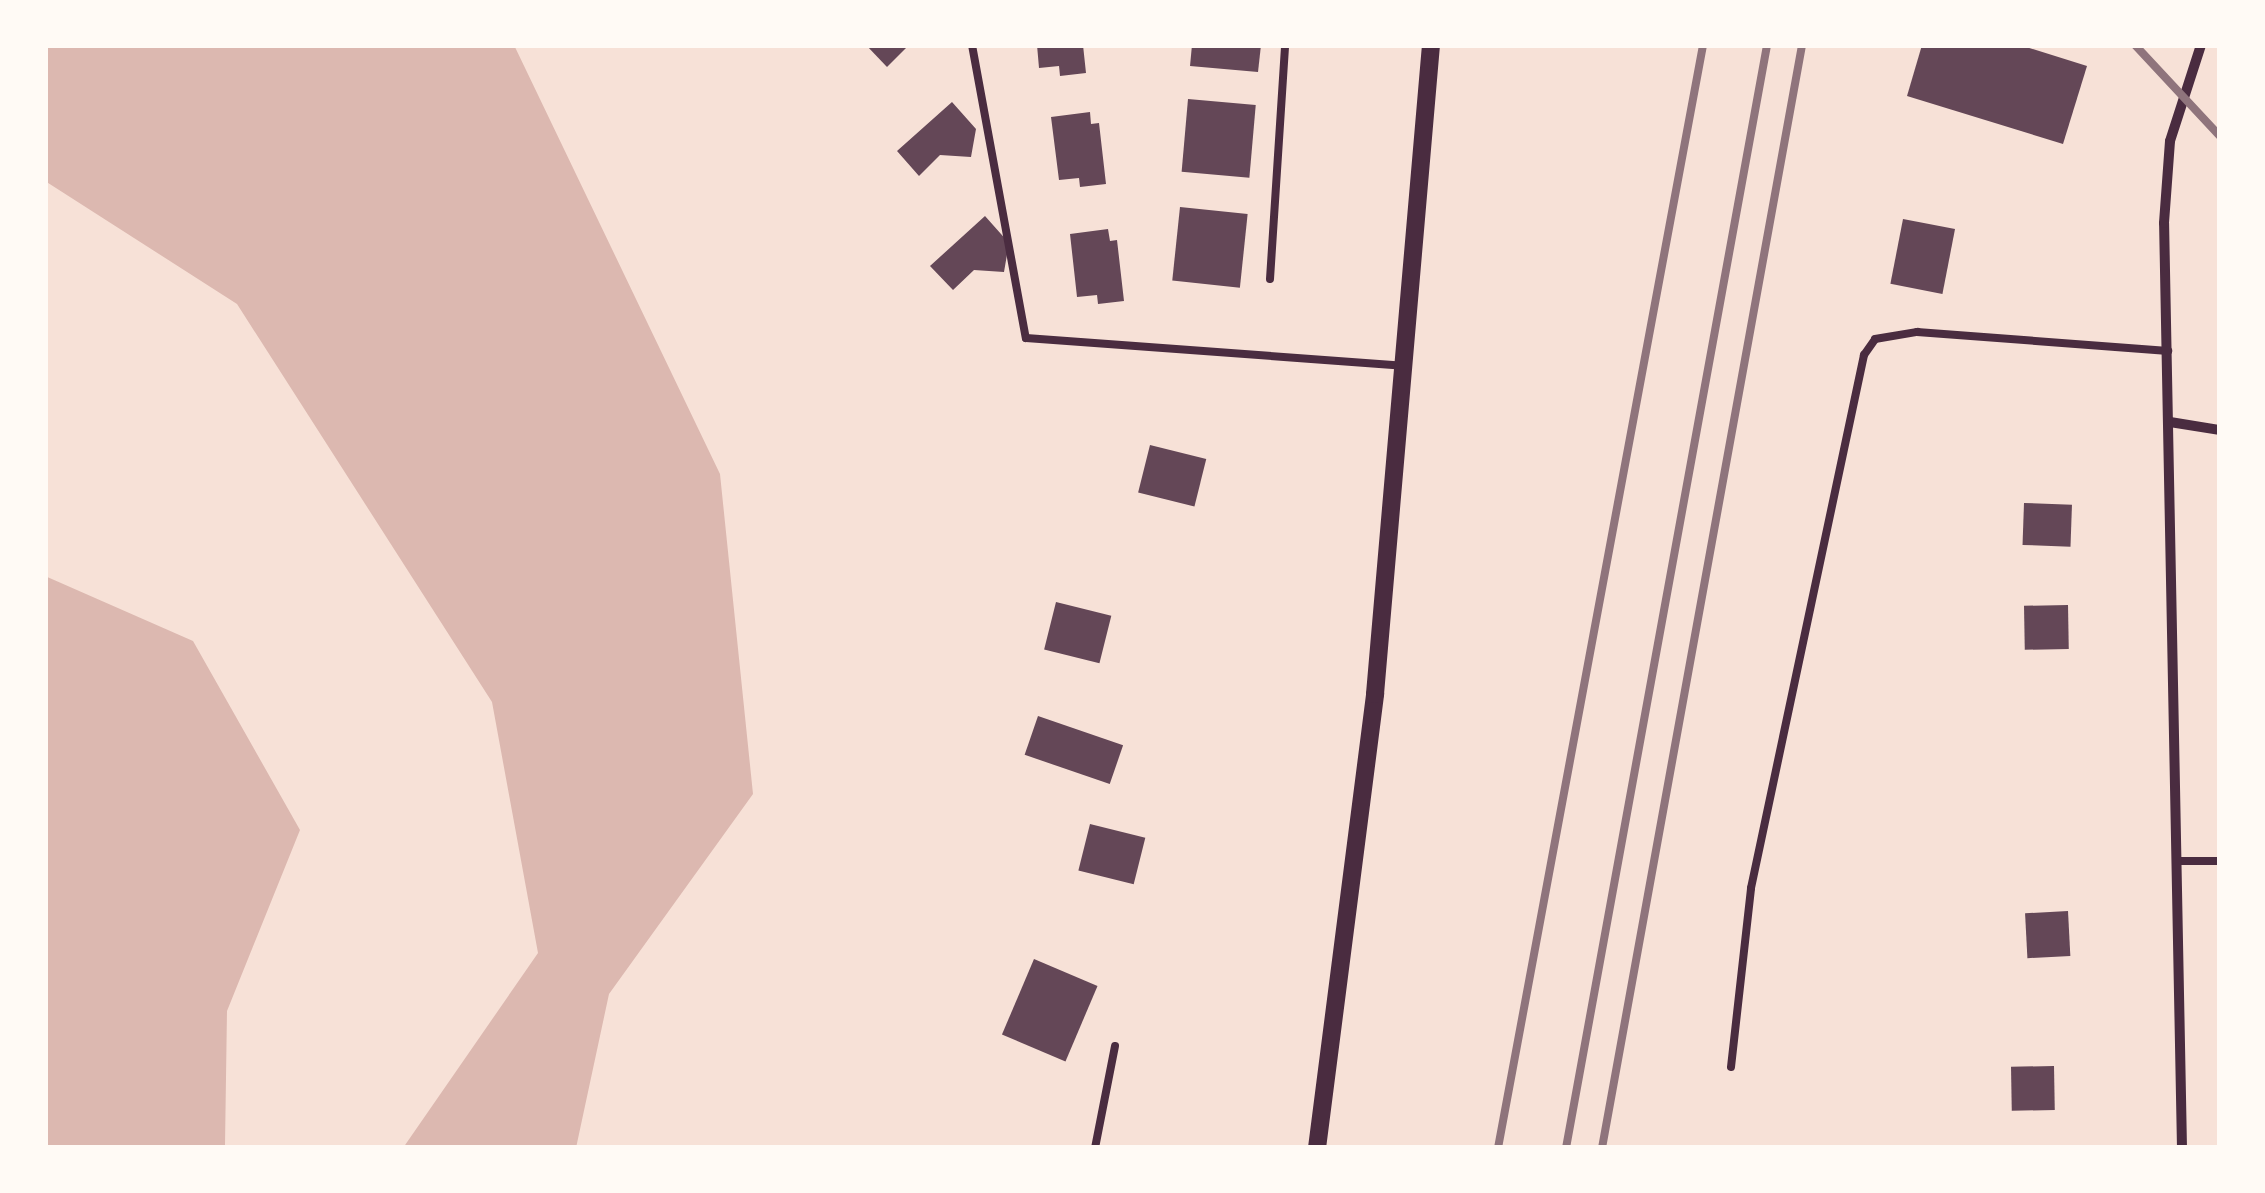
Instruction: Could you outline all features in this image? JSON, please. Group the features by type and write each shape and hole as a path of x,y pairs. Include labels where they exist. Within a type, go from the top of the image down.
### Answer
{"street":[{"path":"1317,1148 1375,694 1431,45"},
{"path":"2182,1148 2164,222 2170,141 2201,45"},
{"path":"2170,422 2220,430"}],"lane":[{"path":"972,45 1026,338 1404,366"},
{"path":"1270,279 1285,45"},
{"path":"1732,1067 1752,888 1864,355 1876,339 1917,332 2168,351"},
{"path":"2176,861 2220,861"},
{"path":"1095,1148 1116,1046"}],"shaded area":[{"path":"45,45 514,45 720,474 753,794 609,994 576,1148 403,1148 538,953 492,702 237,304 45,181"},
{"path":"45,576 193,641 300,830 227,1011 225,1145 232,1148 45,1148"}],"building":[{"path":"866,45 909,45 887,67"},
{"path":"1037,45 1083,45 1086,73 1060,76 1059,66 1039,68"},
{"path":"1192,45 1261,45 1258,72 1190,66"},
{"path":"1922,45 2020,45 2087,66 2063,144 1907,96"},
{"path":"1188,99 1256,105 1249,178 1182,172"},
{"path":"952,102 976,129 971,157 940,155 919,176 897,151"},
{"path":"1090,112 1091,124 1099,123 1106,184 1080,187 1079,178 1059,180 1051,117"},
{"path":"1180,207 1248,214 1240,288 1172,281"},
{"path":"985,216 1009,243 1004,272 974,270 953,290 930,266"},
{"path":"1903,219 1955,229 1942,294 1890,284"},
{"path":"1108,229 1110,241 1117,240 1124,301 1098,304 1097,295 1077,297 1070,234"},
{"path":"1150,445 1206,459 1194,507 1138,493"},
{"path":"2024,503 2072,505 2071,547 2023,545"},
{"path":"1056,602 1111,616 1099,663 1044,650"},
{"path":"2068,605 2069,649 2025,650 2024,606"},
{"path":"1038,716 1123,745 1110,784 1025,755"},
{"path":"1090,824 1145,838 1134,884 1078,871"},
{"path":"2068,911 2070,956 2027,958 2025,913"},
{"path":"1034,959 1098,986 1065,1061 1002,1034"},
{"path":"2054,1066 2055,1110 2012,1111 2011,1067"}],"railway":[{"path":"1498,1148 1703,45"},
{"path":"1566,1148 1767,45"},
{"path":"1602,1148 1802,45"},
{"path":"2135,45 2220,136"}]}
